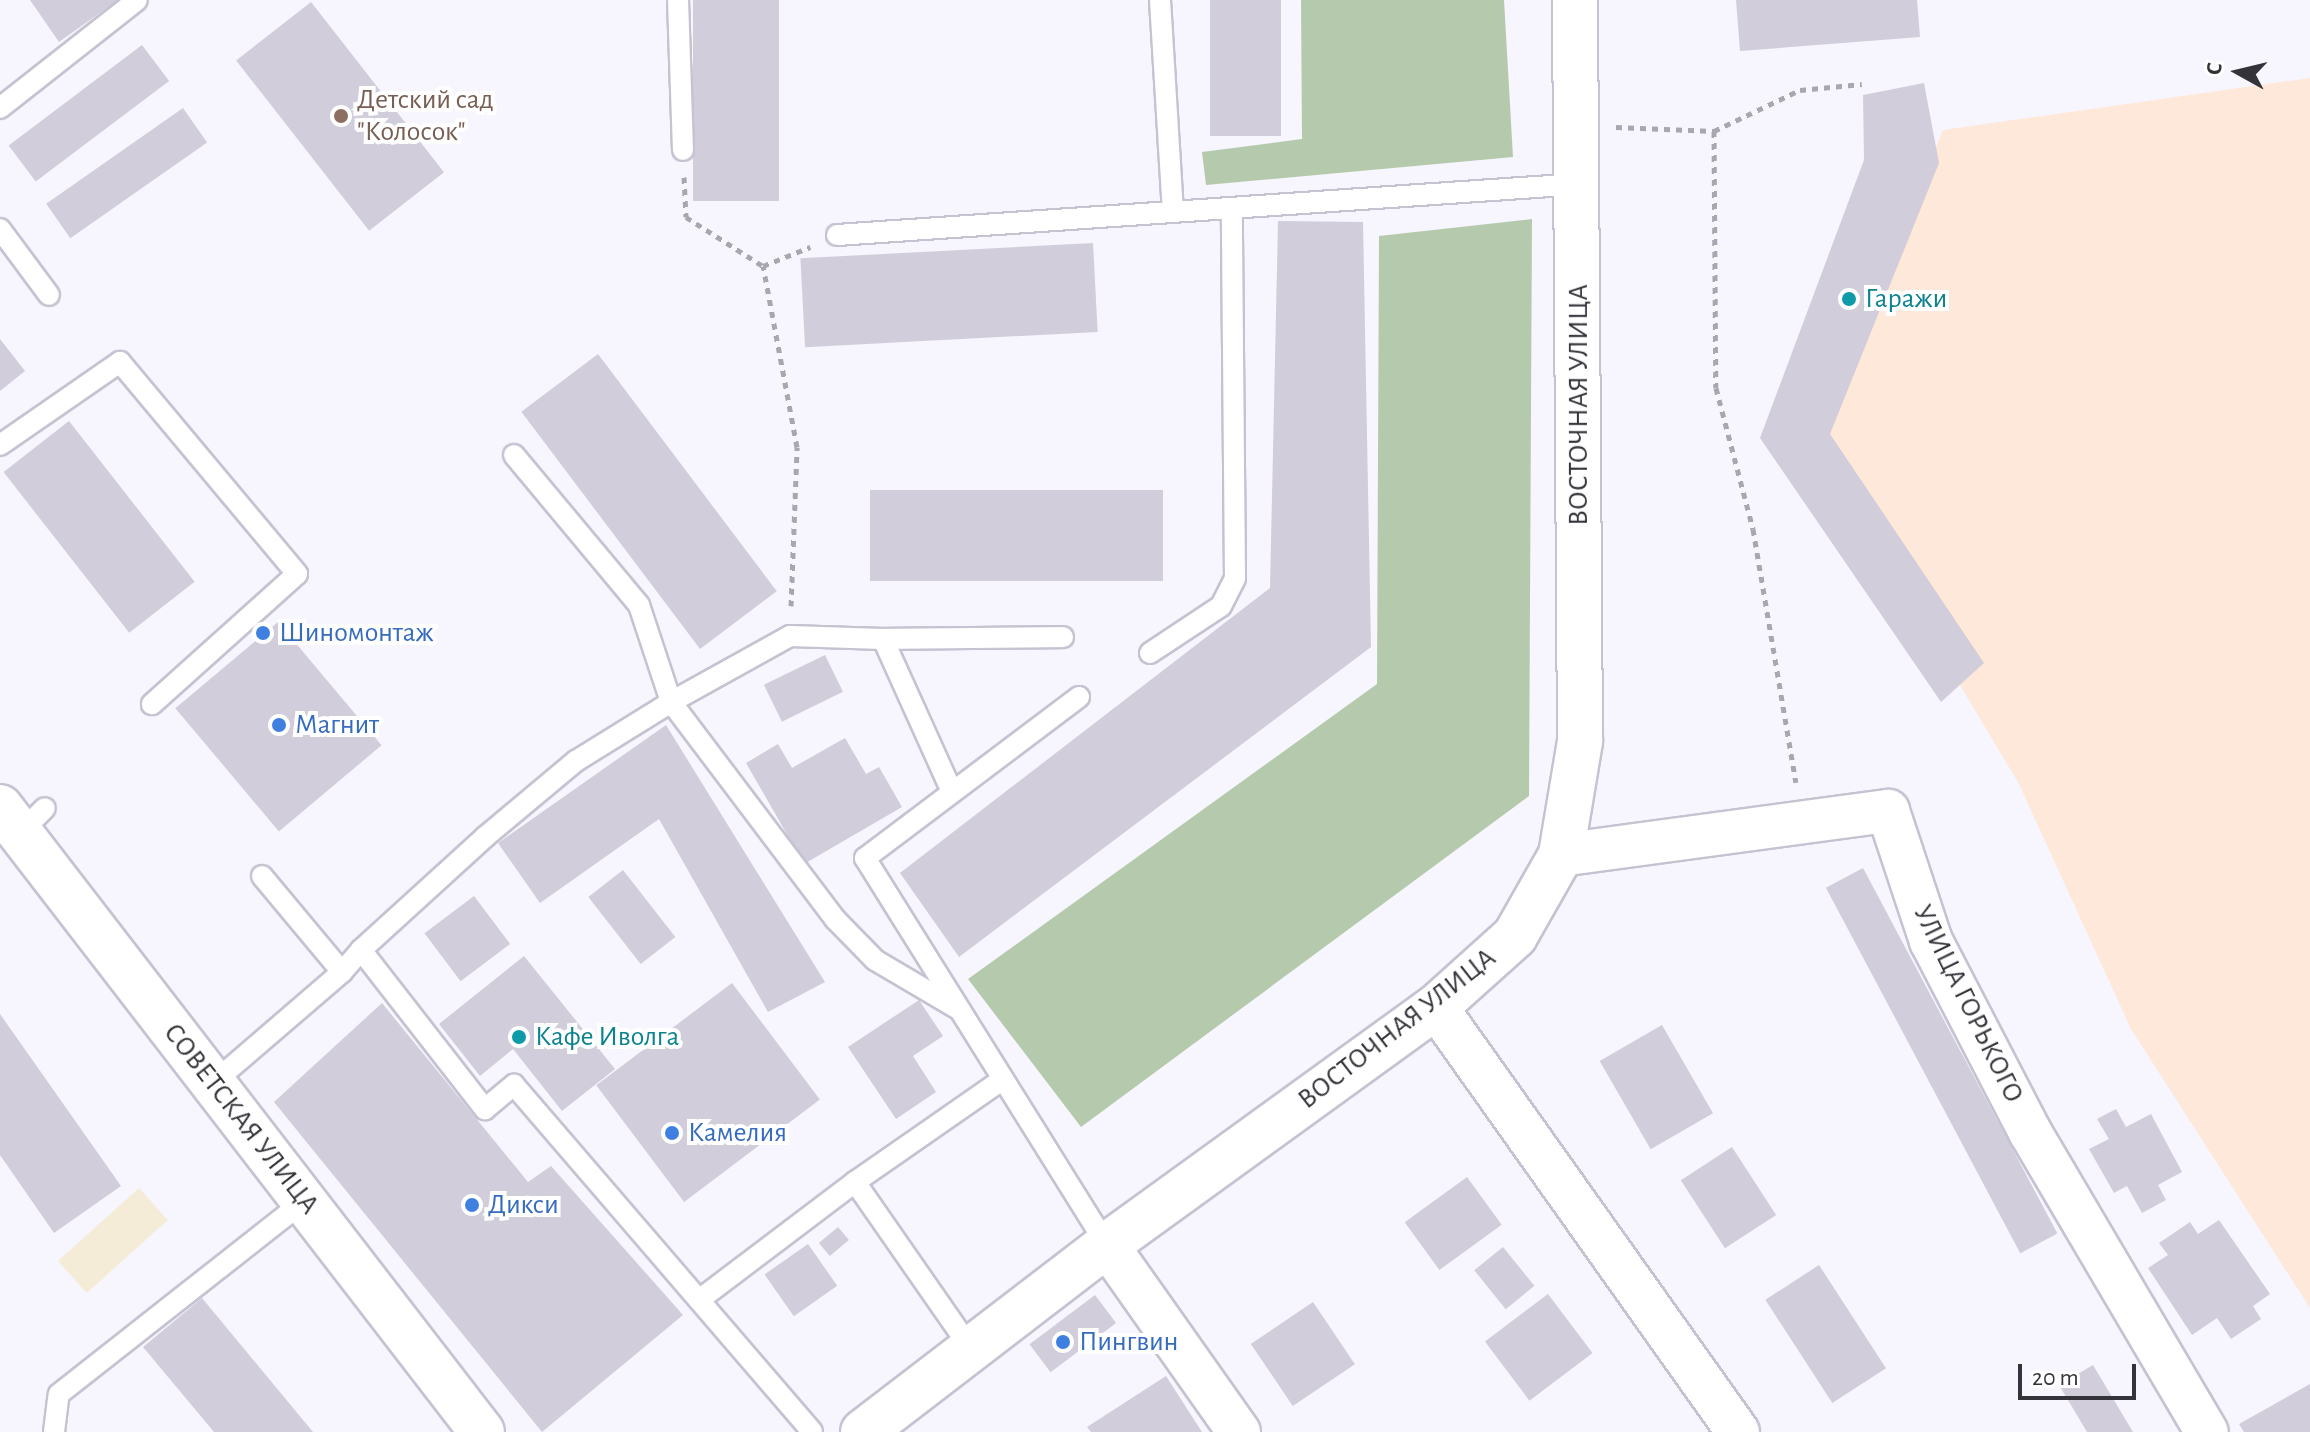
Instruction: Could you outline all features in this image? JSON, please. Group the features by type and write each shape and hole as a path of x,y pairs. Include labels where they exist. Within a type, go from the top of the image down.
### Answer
{"main road":[{"name":"ВОСТОЧНАЯ УЛИЦА","path":"863,1432 1107,1245 1436,1007 1515,936 1561,855 1580,741 1579,184 1575,0"},
{"name":"СОВЕТСКАЯ УЛИЦА","path":"22,816 213,1083 482,1432"}],"street":[{"name":"УЛИЦА ГОРЬКОГО","path":"1561,855 1888,811 1931,941 2030,1132 2207,1432"},
{"path":"1436,1007 1738,1432"},
{"path":"1107,1245 1239,1432"}],"lane":[{"path":"0,108 137,0"},
{"path":"678,0 683,150"},
{"path":"1160,0 1173,212"},
{"path":"837,235 1579,184"},
{"path":"1150,653 1221,606 1235,578 1232,208"},
{"path":"0,229 49,295"},
{"path":"0,445 120,362 297,574 152,704"},
{"path":"514,455 639,605 671,702 835,919 875,960 960,1010"},
{"path":"213,1083 342,972 361,950 485,837 576,761 671,702 790,636 883,639 1063,637"},
{"path":"883,639 952,792"},
{"path":"1079,697 865,858 1107,1245"},
{"path":"262,876 342,972"},
{"path":"361,950 485,1109 514,1085 812,1432"},
{"path":"699,1300 855,1182 1003,1079"},
{"path":"855,1182 971,1349"},
{"path":"54,1432 59,1394 304,1201"}],"path":[{"path":"1578,126 1714,131 1800,90 1862,84"},
{"path":"1714,131 1716,388 1753,529 1802,823"},
{"path":"683,150 686,217 763,266 797,447 790,636"},
{"path":"763,266 837,235"}],"shaded area":[{"path":"2310,78 2310,1308 2131,1029 2019,784 1815,442 1943,130"},
{"path":"139,1188 168,1220 87,1293 58,1261"}],"green space":[{"path":"1301,0 1504,0 1513,157 1206,185 1202,152 1302,139"},
{"path":"1532,219 1529,796 1081,1127 968,979 1377,684 1379,236"}],"building":[{"path":"30,0 118,0 59,42"},
{"path":"693,0 779,0 779,201 693,201"},
{"path":"1210,0 1281,0 1281,136 1210,136"},
{"path":"1736,0 1917,0 1920,37 1740,51"},
{"name":"Детский сад \"Колосок\"","path":"311,2 444,172 369,231 236,60"},
{"path":"142,45 169,81 36,181 9,146"},
{"name":"Гаражи","path":"1924,83 1939,163 1830,434 1984,663 1941,702 1760,438 1864,160 1863,95"},
{"path":"183,108 207,142 70,238 46,204"},
{"path":"1278,221 1363,222 1371,647 959,957 900,873 1270,588"},
{"path":"1093,243 1098,332 805,347 800,258"},
{"path":"0,339 25,371 0,391"},
{"path":"598,354 777,591 700,649 521,412"},
{"path":"69,421 195,582 129,633 4,472"},
{"path":"870,490 1163,490 1163,581 870,581"},
{"name":"Магнит","path":"278,622 381,745 279,831 175,708"},
{"path":"825,655 843,692 782,722 764,685"},
{"path":"666,725 825,982 768,1012 659,819 540,903 498,843"},
{"path":"845,738 866,774 879,767 902,807 804,864 746,763 778,744 792,768"},
{"path":"1863,868 2057,1234 2020,1253 1826,888"},
{"path":"623,870 675,937 641,964 588,897"},
{"path":"474,896 510,944 461,981 424,933"},
{"name":"Кафе Иволга","path":"524,956 615,1069 562,1111 513,1049 480,1076 439,1024"},
{"path":"732,983 820,1100 684,1202 596,1085"},
{"path":"919,1000 943,1036 913,1056 936,1092 896,1119 848,1047"},
{"name":"Дикси","path":"382,1003 528,1182 551,1166 683,1315 542,1432 274,1102"},
{"path":"0,1014 121,1186 54,1233 0,1155"},
{"path":"1662,1025 1713,1113 1651,1149 1600,1061"},
{"path":"2116,1109 2126,1127 2151,1114 2182,1172 2158,1185 2166,1200 2142,1213 2127,1186 2114,1193 2089,1149 2109,1139 2097,1119"},
{"path":"1732,1147 1776,1215 1725,1248 1681,1180"},
{"path":"1467,1177 1502,1225 1439,1270 1405,1222"},
{"path":"2219,1220 2270,1294 2253,1306 2261,1319 2231,1339 2217,1318 2192,1335 2148,1268 2168,1255 2159,1243 2190,1222 2198,1234"},
{"path":"838,1227 849,1240 830,1256 819,1243"},
{"path":"808,1244 837,1286 794,1316 765,1274"},
{"path":"1503,1247 1534,1286 1506,1309 1474,1270"},
{"path":"1819,1265 1886,1368 1832,1403 1765,1300"},
{"path":"1548,1294 1593,1353 1529,1401 1485,1342"},
{"path":"1095,1295 1116,1323 1051,1372 1030,1344"},
{"path":"202,1298 313,1432 214,1432 143,1347"},
{"path":"1313,1302 1355,1364 1293,1406 1251,1344"},
{"path":"2093,1365 2133,1432 2087,1432 2059,1385"},
{"path":"1166,1376 1202,1432 1091,1432 1087,1427"},
{"path":"2310,1384 2310,1432 2244,1432 2239,1424"}],"place":[{"name":"Детский сад \"Колосок\"","path":"341,116"},
{"name":"Гаражи","path":"1849,299"},
{"name":"Шиномонтаж","path":"263,633"},
{"name":"Магнит","path":"279,725"},
{"name":"Кафе Иволга","path":"519,1037"},
{"name":"Камелия","path":"672,1133"},
{"name":"Дикси","path":"472,1205"},
{"name":"Пингвин","path":"1063,1342"}]}
